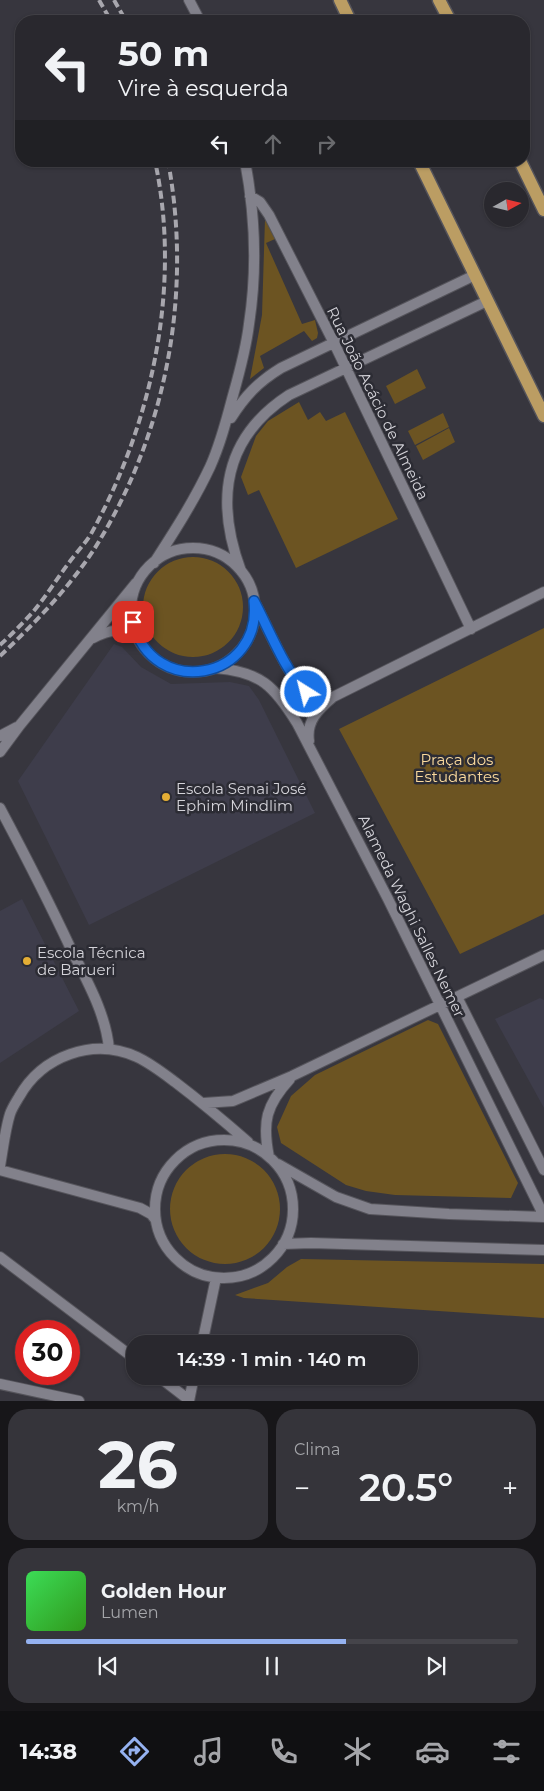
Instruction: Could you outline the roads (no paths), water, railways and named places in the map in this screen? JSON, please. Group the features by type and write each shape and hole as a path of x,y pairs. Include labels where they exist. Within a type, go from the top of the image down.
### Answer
{"main road":[{"path":"340,0 344,15"},
{"path":"439,0 447,15"},
{"path":"422,167 544,416"},
{"path":"523,167 544,210"}],"street":[{"path":"189,0 197,15"},
{"path":"0,752 20,725 154,563 198,492 216,453 242,360 251,308 253,262 250,196 246,167"},
{"name":"Rua João Acácio de Almeida","path":"250,196 260,202 269,215 334,343 472,628"},
{"path":"225,426 242,401 258,383 281,368 475,275"},
{"path":"145,572 137,586 132,603 133,622 144,648 153,658 171,668 193,673 216,668 236,655 248,640 254,623 254,601 251,588 241,571 233,550 229,532 227,504 231,471 241,444 254,425 289,394 346,369 487,301"},
{"path":"154,563 174,552 199,549 220,554 241,571"},
{"path":"311,750 308,734 310,724 315,714 333,697 544,592"},
{"path":"254,601 302,689 314,697 333,697"},
{"path":"90,640 102,633 116,630 126,631 138,636"},
{"name":"Alameda Waghi Salles Nemer","path":"216,668 252,675 271,687 289,710 388,899 544,1216"},
{"path":"0,736 20,725"},
{"path":"0,808 93,993 108,1033 110,1049"},
{"path":"204,1103 233,1101 292,1076 544,955"},
{"name":"Alameda Waghi Salles Nemer","path":"457,997 544,1170"},
{"path":"0,1166 10,1112 23,1090 36,1074 69,1054 86,1050 110,1049 136,1057 153,1066 204,1103 252,1146 272,1160 336,1197 370,1209 449,1214 544,1216"},
{"path":"0,1170 140,1208 151,1214 163,1244 175,1259 196,1273 216,1278 232,1278 255,1272 268,1263 284,1244 291,1223 292,1204 286,1179 272,1160 266,1127 269,1108 277,1093 292,1076"},
{"path":"155,1220 156,1198 162,1177 170,1165 186,1151 206,1142 221,1140 235,1141 252,1146"},
{"path":"284,1244 311,1243 544,1250"},
{"path":"0,1257 126,1352"},
{"path":"204,1335 216,1278"},
{"path":"0,1384 79,1401"},
{"path":"170,1385 189,1400 192,1385"}],"railway":[{"path":"99,0 108,15"},
{"path":"114,0 123,15"},
{"path":"0,645 37,607 91,534 112,492 131,447 145,401 156,353 163,305 165,257 163,208 156,167"},
{"path":"0,656 50,606 93,551 118,507 139,460 155,412 167,363 175,313 177,262 175,212 169,167"}],"place":[{"name":"Escola Senai José Ephim Mindlim","path":"166,797"},
{"name":"Escola Técnica de Barueri","path":"27,961"}],"park label":[{"name":"Praça dos Estudantes","path":"457,768"}]}
